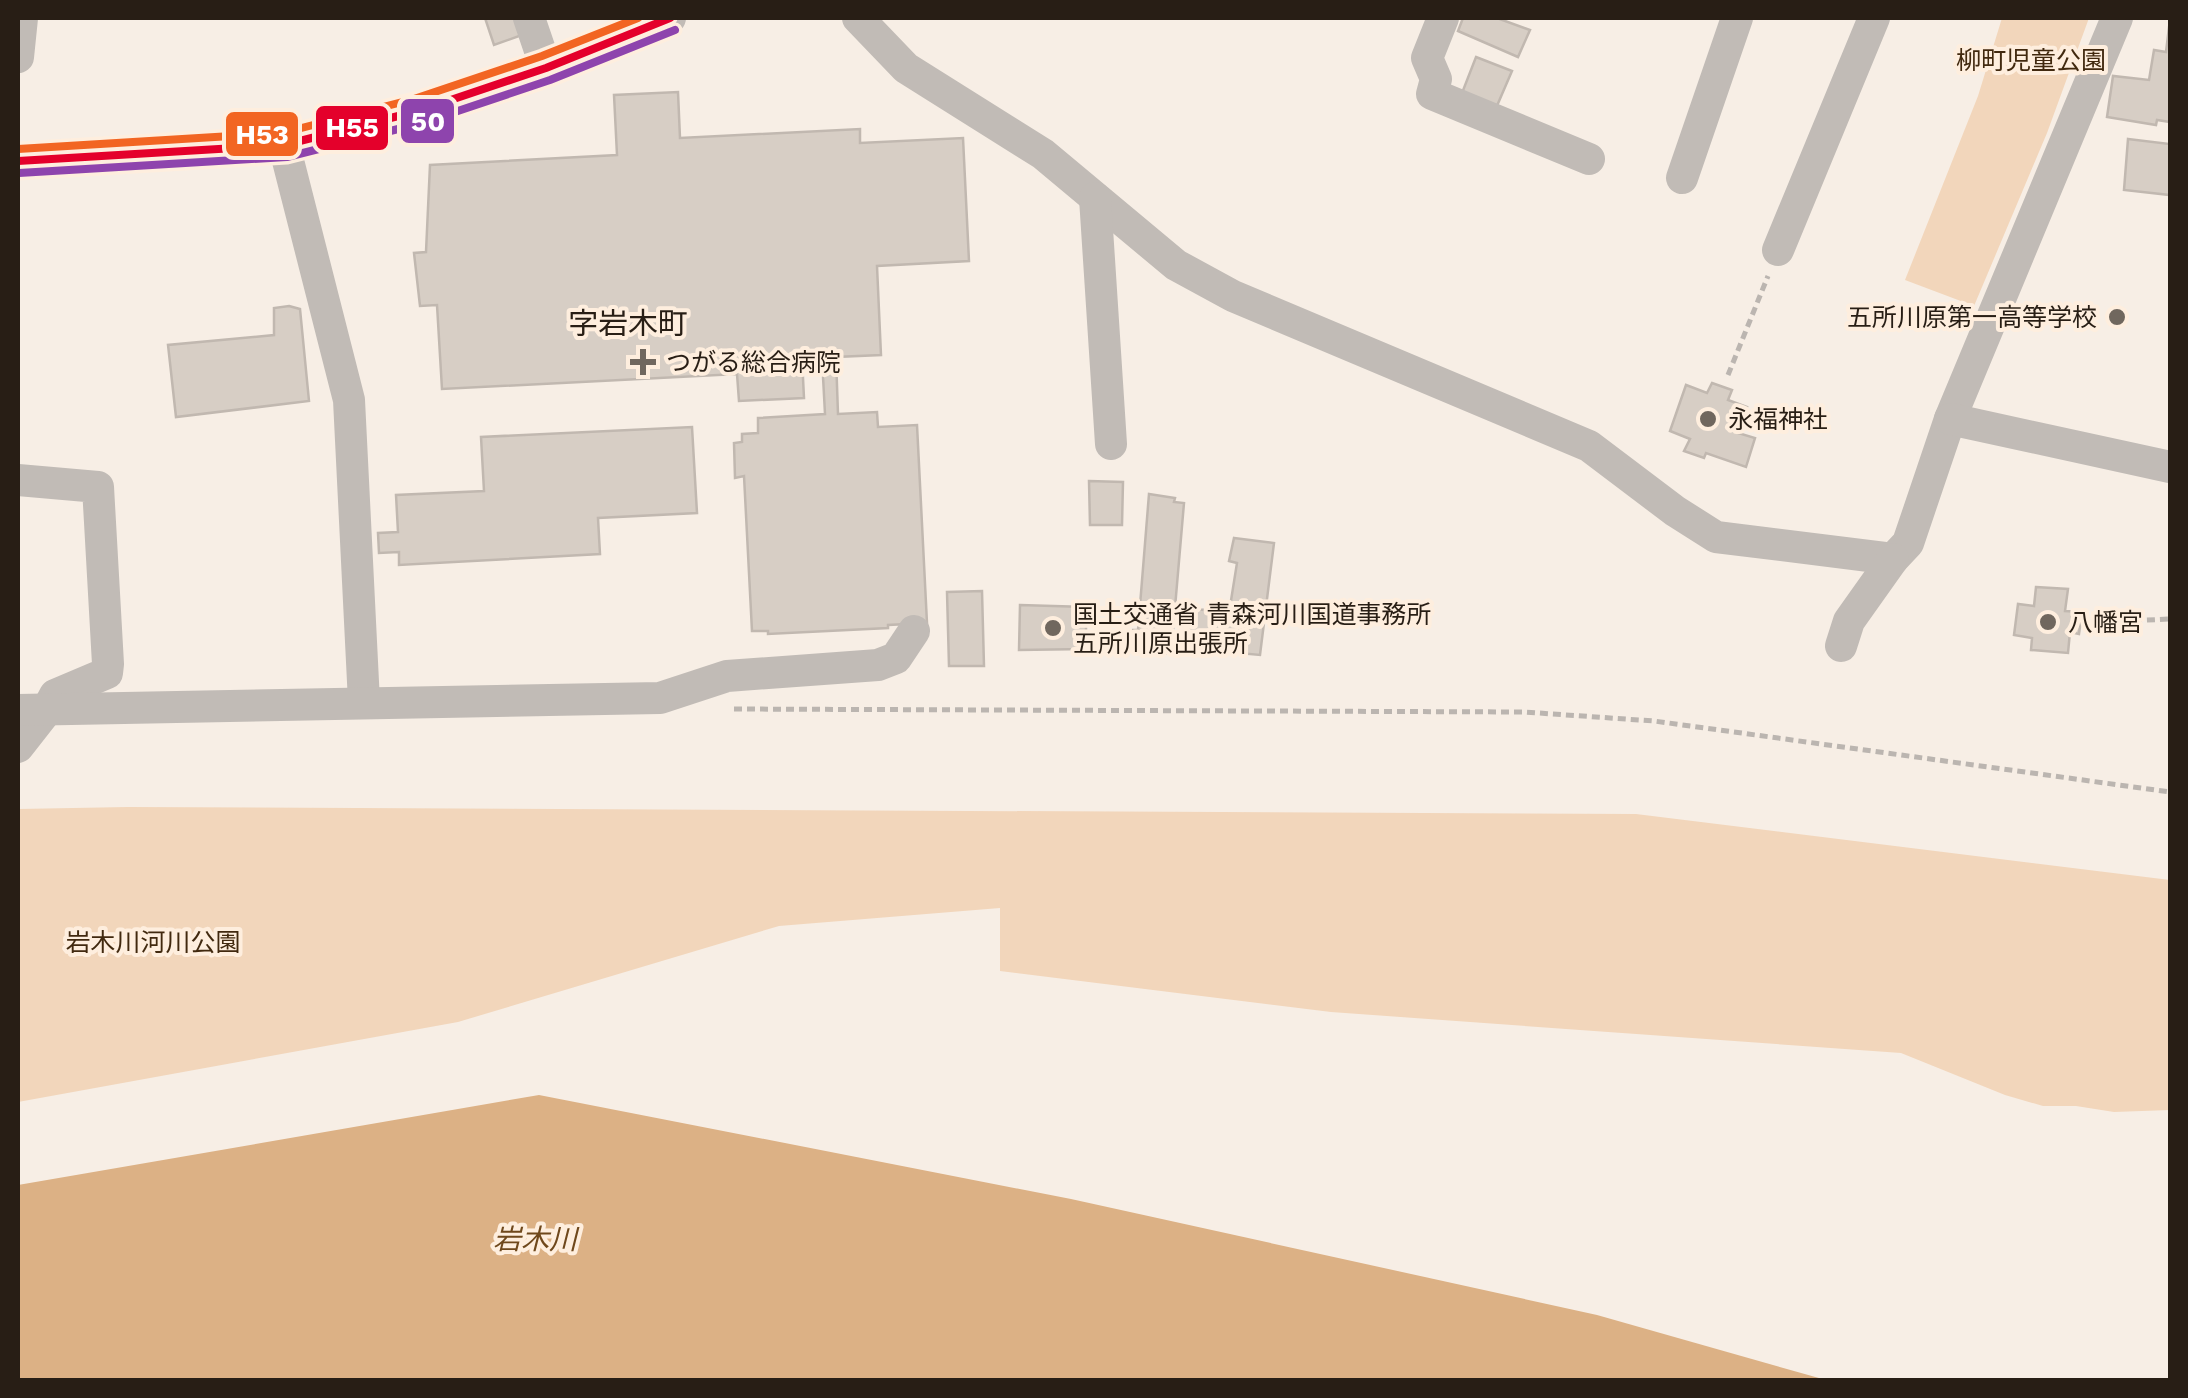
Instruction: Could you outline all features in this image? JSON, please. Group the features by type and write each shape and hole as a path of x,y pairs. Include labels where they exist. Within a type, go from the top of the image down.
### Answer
{"street":[{"path":"18,57 22,18"},
{"path":"530,18 546,68"},
{"path":"18,161 284,145 418,111 546,68 670,18"},
{"path":"858,18 906,68 1043,154 1176,265 1233,296 1589,446 1716,537 1893,559"},
{"path":"1444,18 1427,58 1436,79 1432,94 1588,159"},
{"path":"1682,178 1736,18"},
{"path":"1778,250 1874,18"},
{"path":"1841,646 1849,621 1908,543 1950,419 2118,18"},
{"path":"284,145 350,400 364,702"},
{"path":"1095,198 1111,444"},
{"path":"1950,419 2170,467"},
{"path":"18,480 98,487 107,672 54,694 32,710 18,747"},
{"path":"32,710 660,698 727,676 878,665 896,658 914,631"}],"path":[{"path":"1728,375 1778,250"},
{"path":"2108,622 2170,619"},
{"path":"719,708 1524,712 1654,721 2170,792"}],"green space":[{"name":"柳町児童公園","path":"2002,18 2089,18 2047,133 1974,306 1905,280 1978,96"},
{"name":"岩木川河川公園","path":"18,809 1636,814 2170,880 2170,1110 2114,1112 2043,1106 1901,1053 1331,1012 1000,971 1000,908 779,926 458,1022 18,1102"}],"water":[{"name":"岩木川","path":"539,1095 1071,1199 1597,1315 1826,1380 18,1380 18,1185"}],"building":[{"path":"485,18 517,18 522,35 494,45"},
{"path":"1463,18 1497,18 1530,30 1518,57 1458,31"},
{"path":"2170,19 2170,122 2157,120 2156,125 2107,117 2113,76 2149,80 2154,50 2166,52"},
{"path":"1476,57 1512,71 1496,108 1462,93"},
{"name":"つがる総合病院","path":"678,92 680,138 860,129 860,143 963,138 969,261 877,266 881,355 836,357 838,414 877,412 878,427 917,425 927,623 768,634 752,631 744,476 735,478 734,443 742,442 742,434 758,433 758,418 825,414 822,358 802,358 804,398 739,401 737,374 442,389 437,305 420,306 414,253 426,252 430,165 617,155 614,95"},
{"path":"2128,139 2170,144 2170,195 2124,190"},
{"path":"274,308 300,309 309,401 176,417 168,345 274,335"},
{"name":"永福神社","path":"1712,383 1732,390 1728,400 1747,407 1738,433 1755,438 1746,467 1706,453 1704,458 1684,451 1690,439 1670,431 1686,385 1707,393"},
{"path":"692,427 697,513 598,518 600,554 399,565 399,552 379,553 378,533 398,532 396,495 484,491 481,437"},
{"path":"1089,481 1123,482 1122,525 1090,525"},
{"path":"1149,494 1184,503 1171,654 1130,651 1133,630 1138,630"},
{"path":"1234,538 1274,543 1260,655 1185,648 1188,608 1229,613 1237,563 1229,561"},
{"name":"八幡宮","path":"2036,587 2068,589 2065,611 2082,612 2079,634 2070,632 2068,653 2031,650 2032,638 2014,635 2018,604 2034,606"},
{"path":"982,591 984,666 949,666 947,592"},
{"name":"国土交通省 青森河川国道事務所 五所川原出張所","path":"1020,605 1086,607 1086,649 1019,650"}],"transit line":[{"name":"H53","path":"18,149 282,133 414,99 542,56 638,18"},
{"name":"H55","path":"18,161 284,145 418,111 546,68 670,18"},
{"name":"50","path":"19,173 287,157 422,123 550,80 675,30"}],"place":[{"name":"五所川原第一高等学校","path":"2117,317"},
{"name":"つがる総合病院","path":"643,362"},
{"name":"永福神社","path":"1708,419"},
{"name":"八幡宮","path":"2048,622"},
{"name":"国土交通省 青森河川国道事務所 五所川原出張所","path":"1053,628"}],"district":[{"name":"字岩木町","path":"628,323"}]}
